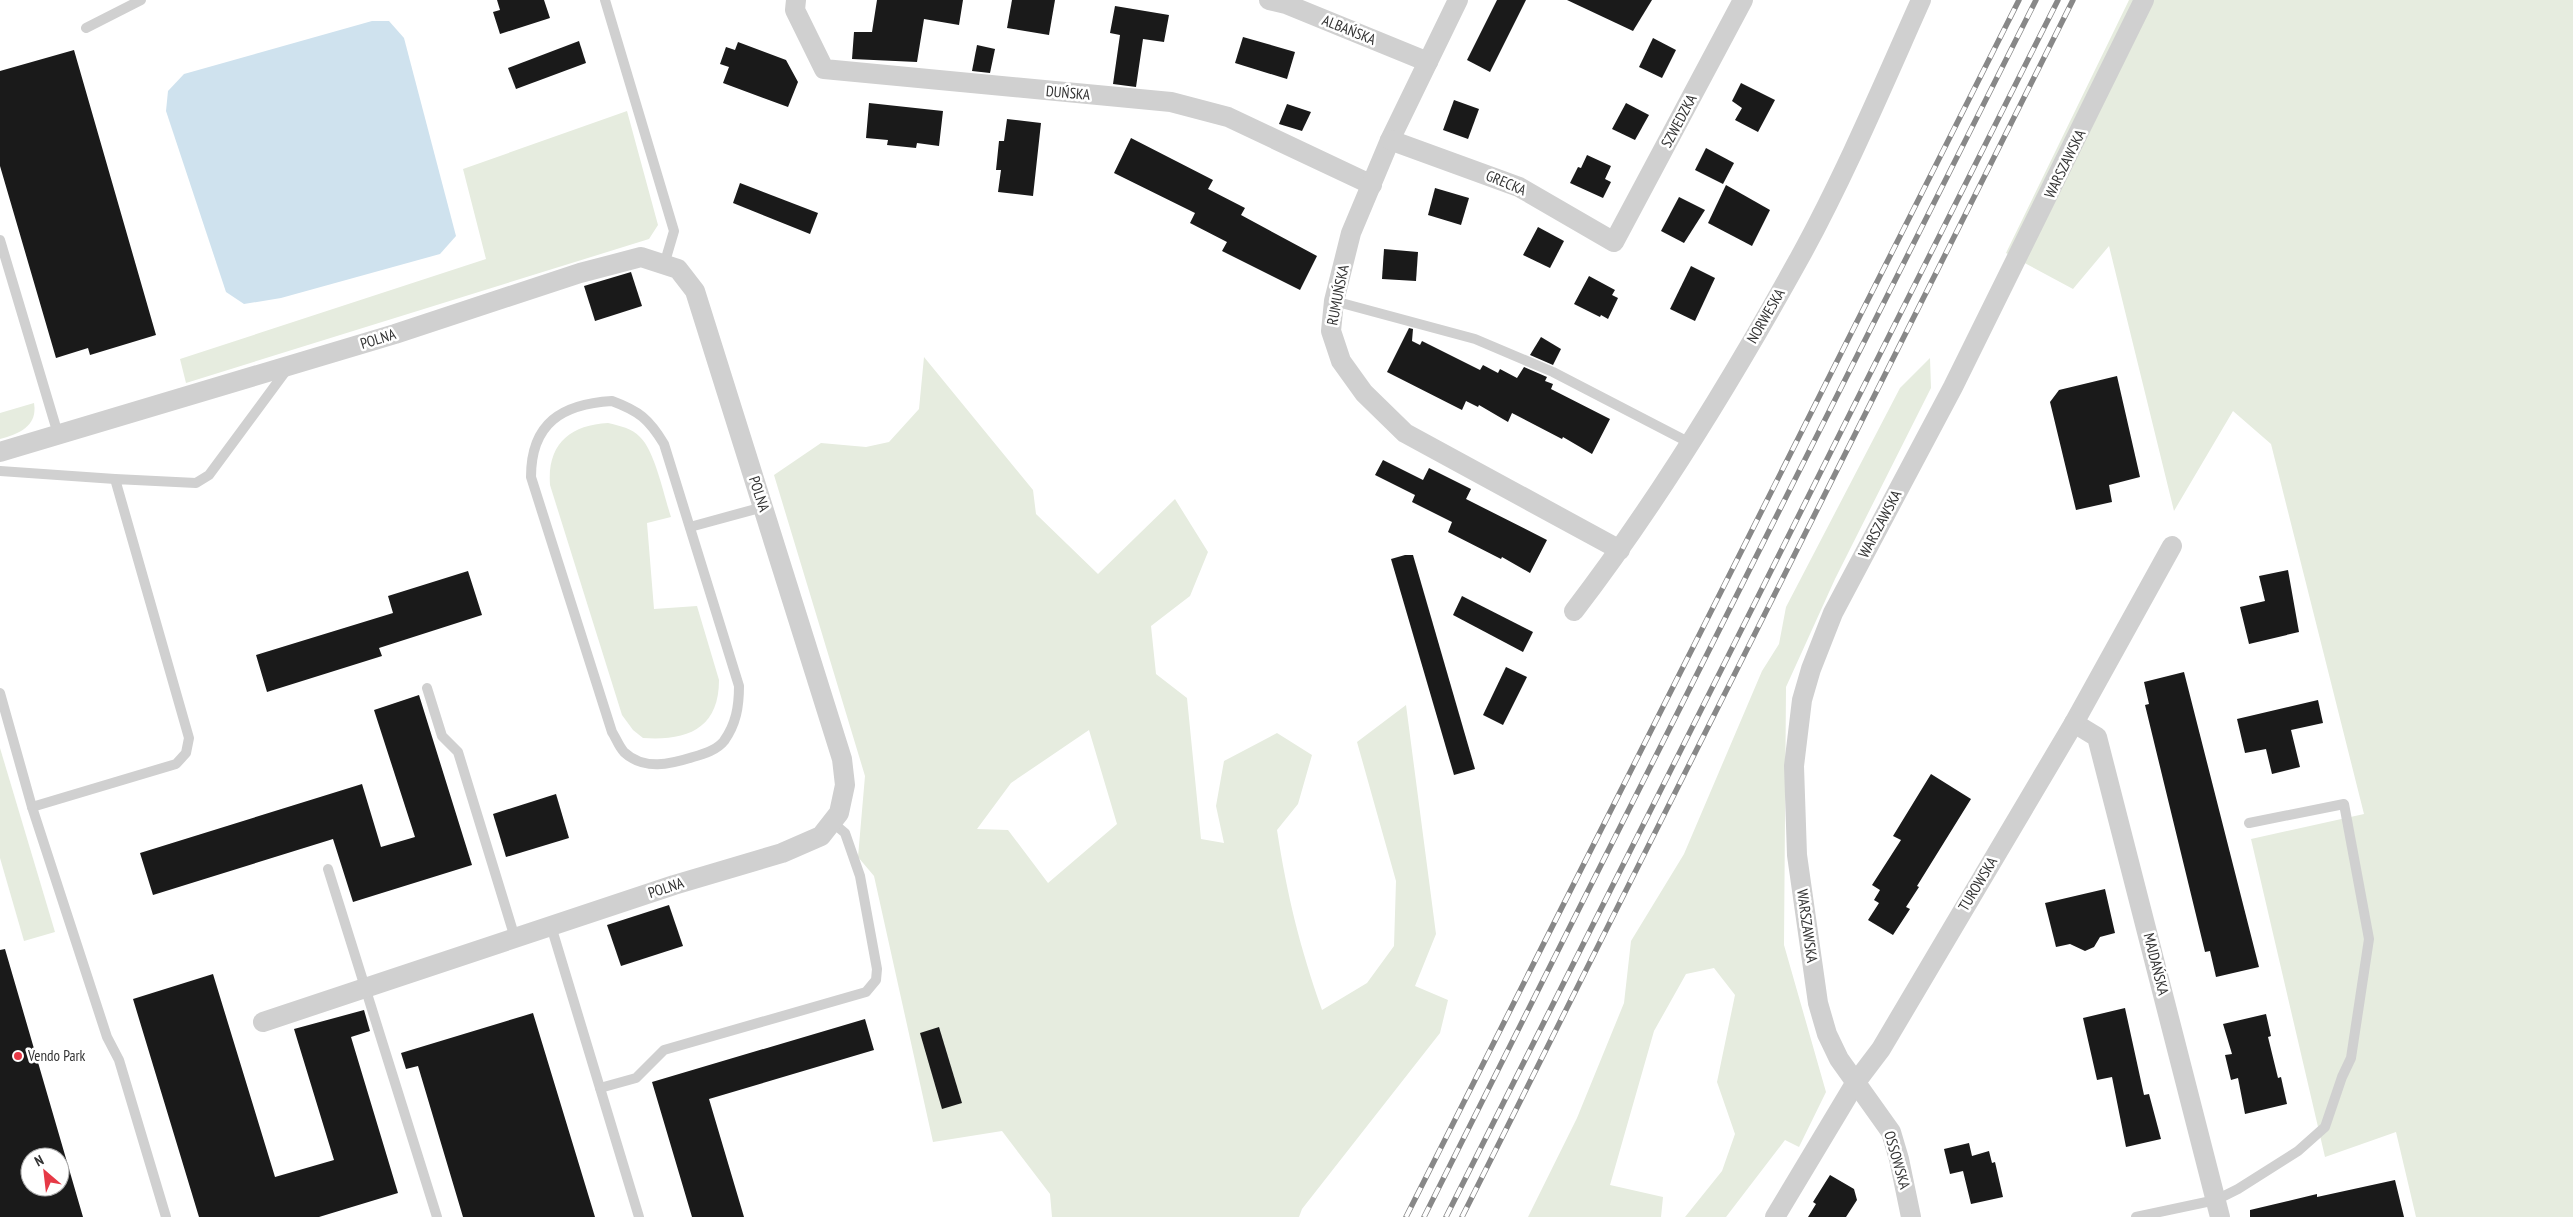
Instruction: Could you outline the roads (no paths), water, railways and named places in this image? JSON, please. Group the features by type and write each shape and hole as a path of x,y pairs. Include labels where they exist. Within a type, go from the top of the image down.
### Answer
{"street":[{"name":"DUŃSKA","path":"796,0 795,10 824,69 1171,102 1228,117 1372,184"},
{"name":"ALBAŃSKA","path":"1269,0 1286,4 1428,62"},
{"name":"RUMUŃSKA","path":"1458,0 1390,140 1351,233 1334,301 1331,331 1341,361 1364,393 1405,433 1620,550"},
{"name":"SZWEDZKA","path":"1614,242 1743,0"},
{"name":"NORWESKA","path":"1574,611 1620,550 1692,444 1800,256 1878,97 1921,0"},
{"name":"WARSZAWSKA","path":"1856,1082 1839,1059 1827,1034 1818,1003 1797,855 1794,766 1804,692 1833,613 1953,386 2144,0"},
{"name":"GRECKA","path":"1390,140 1519,187 1614,242"},
{"name":"POLNA","path":"0,452 395,334 588,271 641,257 678,269 694,291 842,759 845,785 839,813 821,836 782,853 674,885 263,1022"},
{"name":"TUROWSKA","path":"1775,1217 1856,1082 1881,1049 2074,723 2172,546"},
{"name":"MAJDAŃSKA","path":"2074,723 2097,737 2218,1208"},
{"name":"OSSOWSKA","path":"1856,1082 1891,1132 1899,1159 1911,1217"}],"lane":[{"path":"86,28 141,0"},
{"path":"604,0 674,231 664,265"},
{"path":"0,240 58,434"},
{"path":"1334,301 1475,339 1553,372 1692,444"},
{"path":"0,471 196,483 209,475 290,365"},
{"path":"612,401 632,408 651,422 664,444 690,527 739,686 739,706 734,722 723,743 708,753 666,766 644,764 624,752 612,732 531,477 531,456 539,436 553,418 570,408 590,402 612,401"},
{"path":"32,807 176,764 186,753 189,738 115,479"},
{"path":"690,527 763,507"},
{"path":"427,688 442,736 458,752 516,938"},
{"path":"0,693 32,807 107,1037 119,1060 166,1217"},
{"path":"2136,1217 2218,1208 2238,1189 2298,1151 2324,1127 2342,1077 2352,1058 2369,939 2344,804 2250,822"},
{"path":"600,1088 636,1078 664,1050 866,992 876,980 877,969 860,876 845,833 832,822"},
{"path":"328,869 437,1217"},
{"path":"551,926 639,1217"}],"water":[{"path":"372,21 389,21 404,38 456,236 440,254 281,298 244,304 226,292 166,111 168,91 184,74"}],"railway":[{"path":"1406,1217 2019,0"},
{"path":"1424,1217 2036,0"},
{"path":"1446,1217 2058,0"},
{"path":"1462,1217 2073,0"}],"place":[{"name":"Vendo Park","path":"18,1056"}]}
